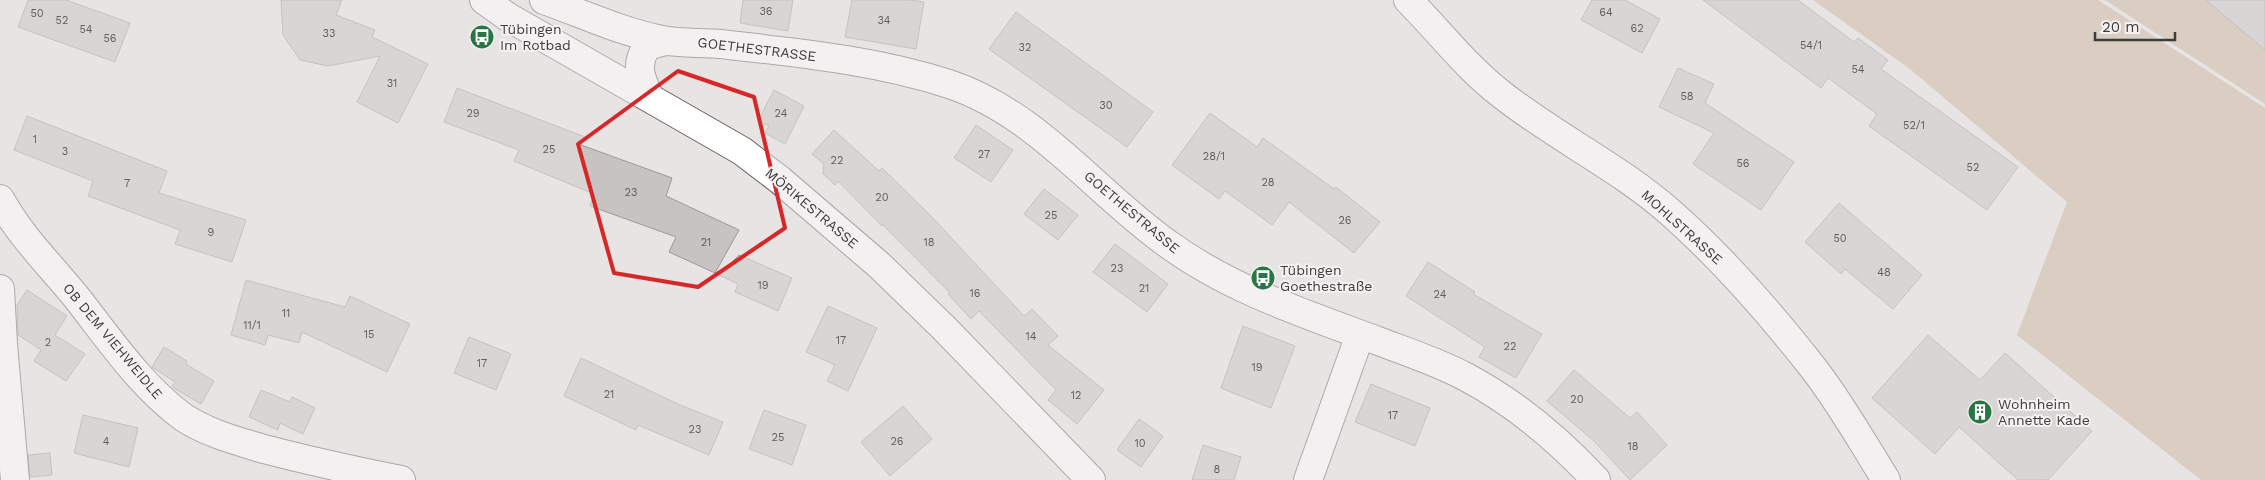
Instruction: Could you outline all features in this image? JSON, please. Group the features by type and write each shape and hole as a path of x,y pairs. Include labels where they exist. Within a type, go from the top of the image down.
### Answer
{"street":[{"name":"MÖRIKESTRASSE","path":"484,0 508,17 649,96 742,151 816,209 879,265 945,329 1091,480"},
{"name":"GOETHESTRASSE","path":"544,0 628,31 665,41 702,42 875,64 953,85 985,100 1015,118 1057,150 1167,244 1208,270 1258,295 1419,357 1465,377 1503,399 1554,440 1596,480"},
{"name":"MOHLSTRASSE","path":"1408,0 1499,93 1638,187 1671,213 1708,248 1781,328 1815,370 1886,480"},
{"name":"GOETHESTRASSE","path":"649,96 639,70 640,56 647,46 665,41"},
{"name":"OB DEM VIEHWEIDLE","path":"0,199 19,228 135,371 160,398 184,418 211,432 243,443 298,458 402,480"},
{"path":"0,289 4,363 15,480"},
{"path":"1308,480 1360,335"}],"highlighted area":[{"path":"678,71 754,97 785,228 698,287 614,273 578,144"}],"shaded area":[{"path":"1813,0 2098,0 2265,108 2265,480 2201,480 2017,335 2067,202 1910,69"},
{"path":"2105,0 2206,0 2265,48 2265,104"}],"building":[{"path":"28,0 66,0 130,23 115,62 18,27"},
{"path":"281,0 342,0 336,15 375,30 372,37 428,64 398,123 357,102 380,56 328,66 300,60 283,35"},
{"path":"743,0 793,0 788,31 740,23"},
{"path":"852,0 910,0 924,2 916,49 845,37"},
{"path":"1592,0 1625,0 1660,19 1642,53 1581,20"},
{"path":"1703,0 1798,0 1854,42 1858,38 1888,60 1881,69 2018,167 1987,210 1869,126 1877,114 1828,78 1821,88"},
{"path":"2206,0 2265,0 2265,50"},
{"path":"1016,12 1153,112 1127,147 989,49"},
{"path":"1678,68 1714,84 1705,103 1794,162 1761,210 1693,164 1714,133 1659,107"},
{"path":"457,88 585,137 581,145 672,178 666,196 739,230 715,273 669,252 676,237 590,206 594,194 514,161 519,150 444,122"},
{"path":"774,90 804,106 785,144 765,133 769,126 758,121"},
{"path":"1210,113 1257,147 1263,138 1334,189 1336,187 1380,222 1354,253 1289,202 1272,225 1225,191 1219,199 1172,165"},
{"path":"27,116 167,171 159,193 246,220 232,262 175,244 180,230 88,196 93,181 14,150"},
{"path":"976,125 1013,150 991,182 954,158"},
{"path":"834,130 879,171 882,168 931,216 1024,316 1032,309 1058,336 1048,345 1104,390 1077,424 1048,400 1056,390 979,311 971,319 948,294 950,293 883,225 838,181 835,185 823,174 824,164 812,154"},
{"path":"1044,189 1078,215 1058,240 1024,214"},
{"path":"1839,203 1922,275 1893,309 1845,269 1841,274 1805,242"},
{"path":"1115,244 1168,284 1147,312 1093,272"},
{"path":"739,255 792,278 778,311 735,292 738,284 719,275"},
{"path":"1428,262 1475,292 1473,294 1542,334 1516,378 1479,357 1485,347 1406,296"},
{"path":"246,280 345,307 350,296 410,324 387,372 302,332 299,343 268,335 265,345 231,335"},
{"path":"27,290 67,316 55,335 85,354 66,381 34,361 41,350 18,335 17,305"},
{"path":"828,306 877,328 848,391 827,381 835,365 806,352"},
{"path":"1243,326 1295,346 1271,408 1221,388"},
{"name":"Wohnheim Annette Kade","path":"1928,335 1980,380 2005,353 2092,431 2048,480 2018,480 1959,427 1935,454 1872,398"},
{"path":"469,337 511,354 496,390 454,373"},
{"path":"164,347 187,361 186,364 214,381 201,404 172,387 175,382 152,367"},
{"path":"581,358 680,405 723,422 709,455 638,425 636,430 564,396"},
{"path":"1574,370 1630,418 1637,412 1667,445 1630,480 1594,441 1547,401"},
{"path":"1371,384 1430,408 1415,446 1355,422"},
{"path":"261,390 290,402 292,397 315,408 303,434 280,423 278,430 249,417"},
{"path":"903,406 932,439 890,476 861,442"},
{"path":"764,410 806,425 792,465 749,449"},
{"path":"83,415 138,428 129,467 74,453"},
{"path":"1139,419 1163,436 1141,467 1117,450"},
{"path":"1203,445 1241,457 1234,480 1192,480"},
{"path":"50,453 52,475 30,477 28,455"}],"place":[{"name":"Tübingen Im Rotbad","path":"482,37"},
{"name":"Tübingen Goethestraße","path":"1263,278"},
{"name":"Wohnheim Annette Kade","path":"1980,412"}]}
